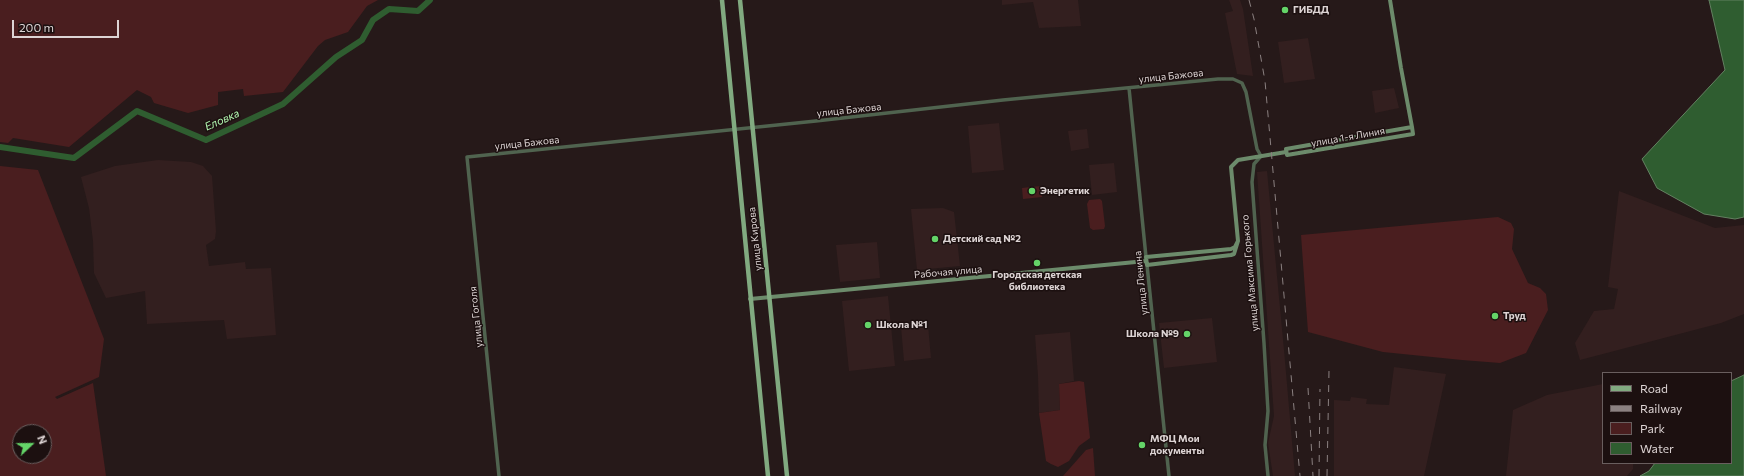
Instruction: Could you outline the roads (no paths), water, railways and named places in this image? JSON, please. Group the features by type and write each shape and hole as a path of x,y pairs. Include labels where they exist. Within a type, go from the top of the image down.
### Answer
{"main road":[{"name":"улица Кирова","path":"722,0 768,476"},
{"name":"улица Кирова","path":"740,0 787,476"},
{"path":"1390,0 1412,127"},
{"name":"улица 1-я Линия","path":"1230,171 1232,165 1238,160 1413,134 1412,127 1286,152"},
{"name":"улица Максима Горького","path":"1230,171 1238,241 1235,251"},
{"name":"Рабочая улица","path":"1146,261 1231,249 1235,247 1238,241"},
{"name":"Рабочая улица","path":"750,299 1146,261 1231,255 1235,251"}],"street":[{"name":"улица Бажова","path":"467,157 735,130 1003,100 1218,79 1233,79 1242,83 1246,92 1257,149 1261,156"},
{"name":"улица Ленина","path":"1129,88 1169,476"},
{"name":"улица Максима Горького","path":"1261,156 1254,164 1252,182 1268,411 1266,445 1268,476"},
{"name":"улица Гоголя","path":"467,157 498,476"}],"water":[{"path":"1709,0 1744,0 1744,217 1735,219 1704,214 1657,188 1642,159 1725,70"},
{"path":"1744,375 1744,476 1640,476 1649,471 1654,464 1732,464 1732,381"}],"waterway":[{"name":"Еловка","path":"0,147 74,158 137,111 206,140 283,104 336,57 362,40 373,20 389,9 418,11 430,0"}],"railway":[{"path":"1249,0 1254,19 1265,81 1300,476"},
{"path":"1327,476 1329,371"},
{"path":"1308,388 1313,476"},
{"path":"1319,476 1320,389"}],"place":[{"name":"ГИБДД","path":"1285,10"},
{"name":"Энергетик","path":"1032,191"},
{"name":"Детский сад №2","path":"935,239"},
{"name":"Городская детская библиотека","path":"1037,263"},
{"name":"Труд","path":"1495,316"},
{"name":"Школа №1","path":"868,325"},
{"name":"Школа №9","path":"1187,334"},
{"name":"МФЦ Мои документы","path":"1142,445"}]}
